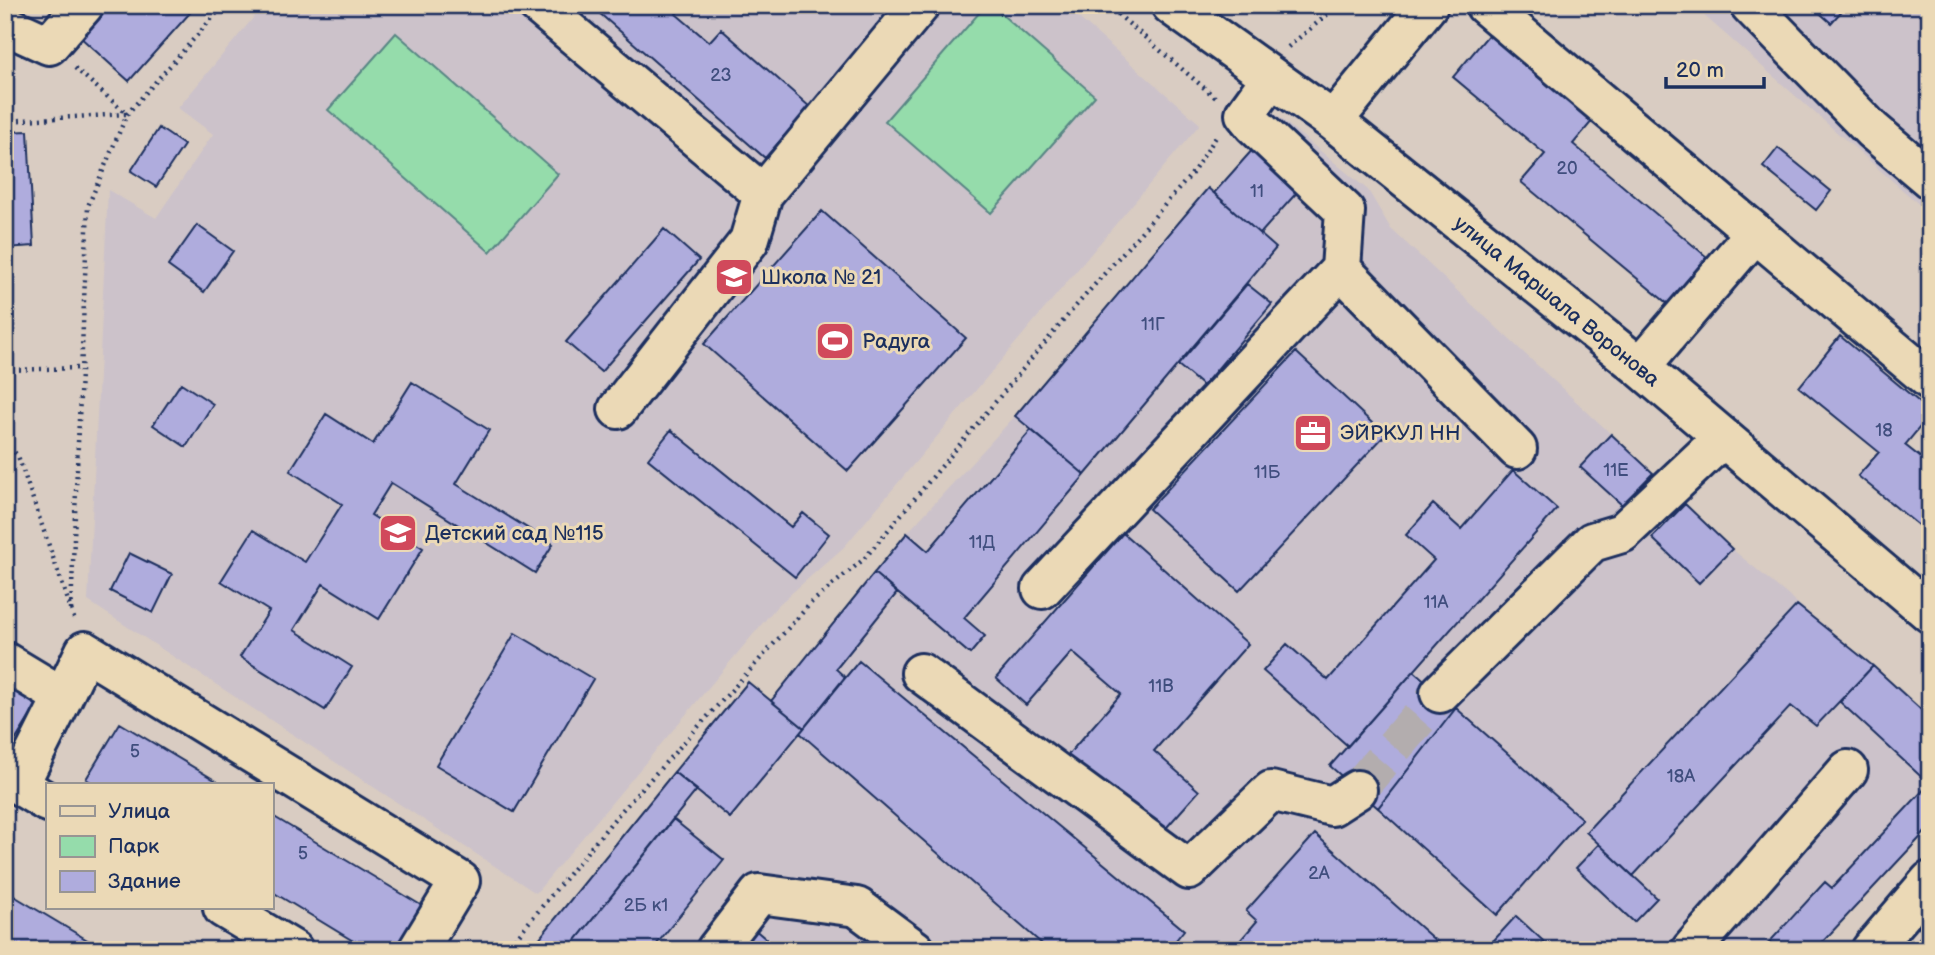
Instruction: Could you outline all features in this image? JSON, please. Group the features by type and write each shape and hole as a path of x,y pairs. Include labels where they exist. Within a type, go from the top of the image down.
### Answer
{"street":[{"path":"5,24 49,45 84,5"},
{"path":"538,5 763,194"},
{"path":"618,409 749,241 763,194 920,5"},
{"name":"улица Маршала Воронова","path":"1171,5 1333,121 1640,367 1930,613"},
{"path":"1333,121 1428,5"},
{"path":"1485,5 1930,380"},
{"path":"1750,5 1871,130 1930,179"},
{"path":"1042,589 1341,269 1345,211 1245,114 1265,74"},
{"path":"1640,367 1755,233"},
{"path":"1341,269 1517,449"},
{"path":"1440,693 1592,542 1622,533 1723,438"},
{"path":"24,799 63,697 85,651 460,881 418,950"},
{"path":"5,662 63,697"},
{"path":"921,673 1189,870 1270,791 1332,806 1357,790"},
{"path":"1691,950 1848,770"},
{"path":"1871,950 1930,881"},
{"path":"716,950 760,894 857,906 915,950"},
{"path":"225,909 293,950"}],"path":[{"path":"71,610 89,206 127,114 224,5"},
{"path":"1107,5 1220,101"},
{"path":"1265,74 1339,5"},
{"path":"5,121 127,114"},
{"path":"506,950 616,817 812,602 864,559 1069,314 1191,175 1220,131"},
{"path":"5,370 82,369"},
{"path":"5,442 18,456 85,651"}],"shaded area":[{"path":"264,5 1064,5 1200,124 844,547 777,606 536,893 88,601 108,190 156,218 213,134 178,108"},
{"path":"1692,5 1930,5 1930,214"},
{"path":"1268,108 1368,190 1391,229 1611,434 1580,467 1621,505 1653,473 1732,549 1873,666 1930,718 1930,827 1815,950 530,950 771,701 907,533 1015,416 1208,188 1214,193 1254,149"}],"green space":[{"path":"986,5 991,5 1095,96 991,213 885,121"},
{"path":"396,33 558,174 490,252 328,110"}],"building":[{"path":"108,5 197,5 129,81 79,36"},
{"path":"590,5 684,5 676,14 709,42 721,29 810,107 765,158"},
{"path":"1811,5 1847,5 1831,23"},
{"path":"1494,28 1598,114 1573,144 1707,257 1668,304 1521,182 1545,154 1453,77"},
{"path":"159,128 184,145 156,187 131,171"},
{"path":"28,131 34,246 5,248 5,132"},
{"path":"1254,148 1300,189 1260,234 1214,193"},
{"path":"1778,148 1831,191 1816,210 1763,167"},
{"path":"1208,188 1276,248 1085,475 1015,416"},
{"name":"Радуга","path":"822,211 966,338 848,471 704,344"},
{"path":"197,225 233,251 204,292 168,266"},
{"path":"664,229 699,260 601,372 566,342"},
{"path":"1247,284 1272,304 1203,386 1178,365"},
{"path":"1840,336 1930,411 1930,415 1905,445 1930,465 1930,535 1858,476 1879,452 1799,387"},
{"path":"1296,352 1385,435 1239,591 1149,509"},
{"path":"412,382 489,430 456,484 553,544 535,573 391,483 371,515 423,548 379,619 323,584 294,630 352,667 325,710 240,657 269,611 221,581 253,530 305,562 342,504 290,471 326,414 373,444"},
{"path":"181,383 213,404 186,447 153,425"},
{"path":"671,430 791,527 803,513 829,534 795,577 648,459"},
{"path":"1031,430 1085,475 964,618 985,636 970,654 874,573 907,533 928,551"},
{"path":"1611,434 1653,473 1622,505 1580,467"},
{"path":"1513,470 1557,509 1348,746 1263,671 1287,644 1328,680 1434,560 1406,535 1433,504 1461,529"},
{"path":"1685,504 1732,549 1699,583 1652,538"},
{"path":"1123,533 1248,644 1154,751 1199,791 1159,836 1067,756 1121,694 1072,652 1026,705 996,678"},
{"path":"129,553 172,574 153,613 110,591"},
{"path":"874,573 897,593 836,669 845,677 804,728 771,701"},
{"path":"1797,605 1873,666 1816,726 1791,706 1633,876 1586,832"},
{"path":"515,633 593,679 514,812 436,765"},
{"path":"859,661 1184,930 1168,950 1049,950 800,733"},
{"path":"1873,666 1930,718 1929,784 1840,702"},
{"path":"1414,671 1456,708 1378,808 1330,766"},
{"path":"5,682 39,702 5,757"},
{"path":"748,682 804,728 730,818 674,772"},
{"path":"1456,708 1582,819 1497,915 1378,808"},
{"path":"120,723 220,783 93,783 86,779"},
{"path":"674,772 697,790 568,950 530,950"},
{"path":"1929,784 1930,827 1815,950 1762,950 1825,882 1832,888"},
{"path":"273,816 424,907 398,950 368,950 273,892"},
{"path":"673,819 724,860 652,950 568,950"},
{"path":"1315,834 1446,950 1232,950 1257,921 1246,911"},
{"path":"1599,844 1657,898 1634,922 1576,868"},
{"path":"14,896 104,950 5,950 5,910"},
{"path":"1516,916 1553,950 1485,950"},
{"path":"1930,926 1930,950 1909,950"},
{"path":"753,928 779,950 735,950"}],"tunnel":[{"path":"1357,790 1440,693"}],"place":[{"name":"Школа № 21","path":"734,277"},
{"name":"Радуга","path":"835,341"},
{"name":"ЭЙРКУЛ НН","path":"1313,433"},
{"name":"Детский сад №115","path":"398,533"}]}
